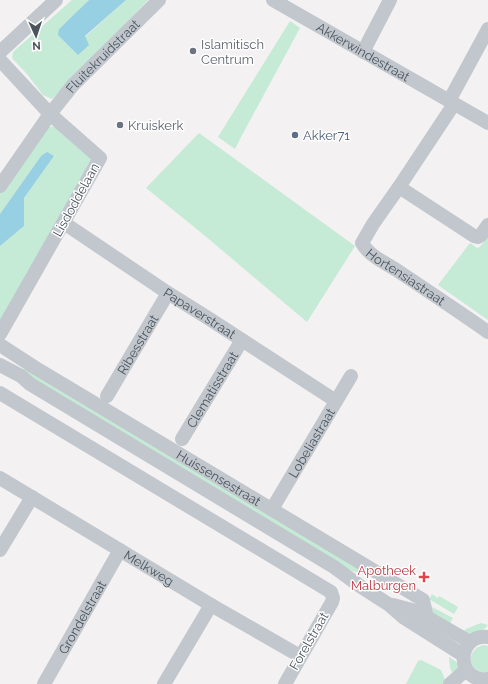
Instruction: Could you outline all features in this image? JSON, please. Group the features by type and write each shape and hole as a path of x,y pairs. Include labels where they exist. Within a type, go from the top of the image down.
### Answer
{"street":[{"path":"0,52 56,0"},
{"name":"Fluitekruidstraat","path":"50,114 73,85 159,0"},
{"path":"364,52 390,0"},
{"name":"Akkerwindestraat","path":"281,2 364,52 488,123"},
{"path":"488,29 452,102 399,187 474,236 478,237 481,235 488,225"},
{"path":"0,60 50,114 0,186"},
{"name":"Lisdoddelaan","path":"0,334 100,158 50,114"},
{"name":"Hortensiastraat","path":"399,187 372,224 362,243 363,245 387,264 488,332"},
{"name":"Papaverstraat","path":"64,223 168,293 336,401"},
{"name":"Ribesstraat","path":"108,396 168,293"},
{"name":"Clematisstraat","path":"182,439 242,340"},
{"name":"Huissensestraat","path":"0,345 34,367 423,600 427,617"},
{"path":"3,370 34,367"},
{"name":"Huissensestraat","path":"3,370 21,376 30,384 334,567 388,604 403,617 463,655"},
{"name":"Lobeliastraat","path":"272,509 351,376"},
{"name":"Forelstraat","path":"0,393 331,592 333,598 331,605 285,684"},
{"name":"Melkweg","path":"0,478 211,605 300,656"},
{"path":"0,550 32,497"},
{"name":"Grondelstraat","path":"44,684 120,550"},
{"name":"Huissensestraat","path":"388,604 416,611 470,642"},
{"path":"164,684 211,605"},
{"path":"486,681 475,677 466,670 463,662 463,655 470,642 487,635"},
{"path":"450,684 466,670"}],"green space":[{"path":"72,0 89,0 59,29 85,37 126,0 148,0 52,99 43,95 27,74 12,58 13,52"},
{"path":"290,21 300,28 235,149 218,137"},
{"path":"58,126 87,153 92,161 0,322 0,246 24,226 24,198 54,156 41,156 0,214 0,193 48,127"},
{"path":"199,133 355,246 307,322 146,188"},
{"path":"488,236 488,320 438,285 470,243 477,248 480,247"},
{"path":"25,369 363,570 360,574 341,566 22,373 21,370"},
{"path":"432,594 438,598 439,596 458,607 454,614 429,599"},
{"path":"432,607 453,618 448,626 434,617"},
{"path":"481,623 488,625 476,633 462,633 466,629"},
{"path":"484,645 488,646 488,672 476,670 471,661 473,651"},
{"path":"449,657 458,665 458,670 454,676 450,668"},
{"path":"421,660 441,670 446,682 442,684 406,684 418,661"}],"water":[{"path":"89,0 126,0 85,36 89,45 78,55 58,35 59,29"},
{"path":"47,152 54,156 24,198 24,226 0,246 0,214 41,156"}],"place":[{"name":"Islamitisch Centrum","path":"193,51"},
{"name":"Kruiskerk","path":"120,125"},
{"name":"Akker71","path":"295,135"},
{"name":"Apotheek Malburgen","path":"424,577"}]}
